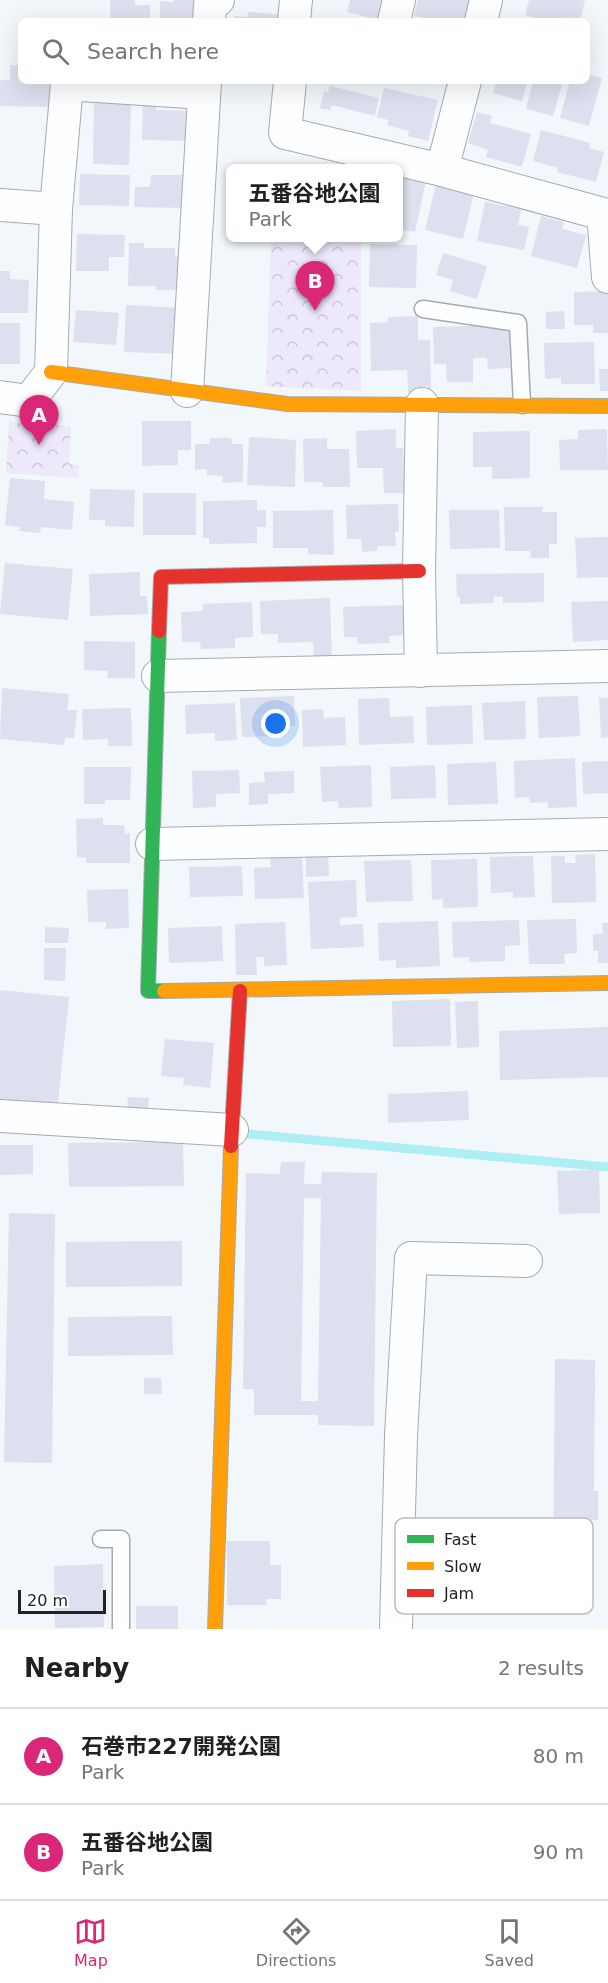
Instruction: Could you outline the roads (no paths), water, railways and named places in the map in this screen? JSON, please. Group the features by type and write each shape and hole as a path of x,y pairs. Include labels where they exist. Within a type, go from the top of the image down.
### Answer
{"street":[{"path":"208,18 210,4 218,0"},
{"path":"294,18 296,0"},
{"path":"395,18 399,0"},
{"path":"482,18 486,0"},
{"path":"0,397 29,401 51,372 56,209 67,84 204,87 187,391"},
{"path":"290,84 285,133 442,170 603,214 608,277"},
{"path":"442,170 464,84"},
{"path":"0,206 56,209"},
{"path":"51,372 287,404 608,406"},
{"path":"421,671 419,571 422,404"},
{"path":"419,571 161,577 148,991 608,983"},
{"path":"158,676 608,666"},
{"path":"152,844 608,834"},
{"path":"215,1629 232,1130 240,991"},
{"path":"0,1116 232,1130"},
{"path":"399,1518 411,1258 526,1262"},
{"path":"396,1614 396,1629"}],"lane":[{"path":"423,309 518,323 522,405"},
{"path":"101,1539 121,1539 121,1629"}],"waterway":[{"path":"249,1134 608,1167"}],"place":[{"name":"五番谷地公園","path":"315,311"},
{"name":"石巻市227開発公園","path":"39,445"}]}
